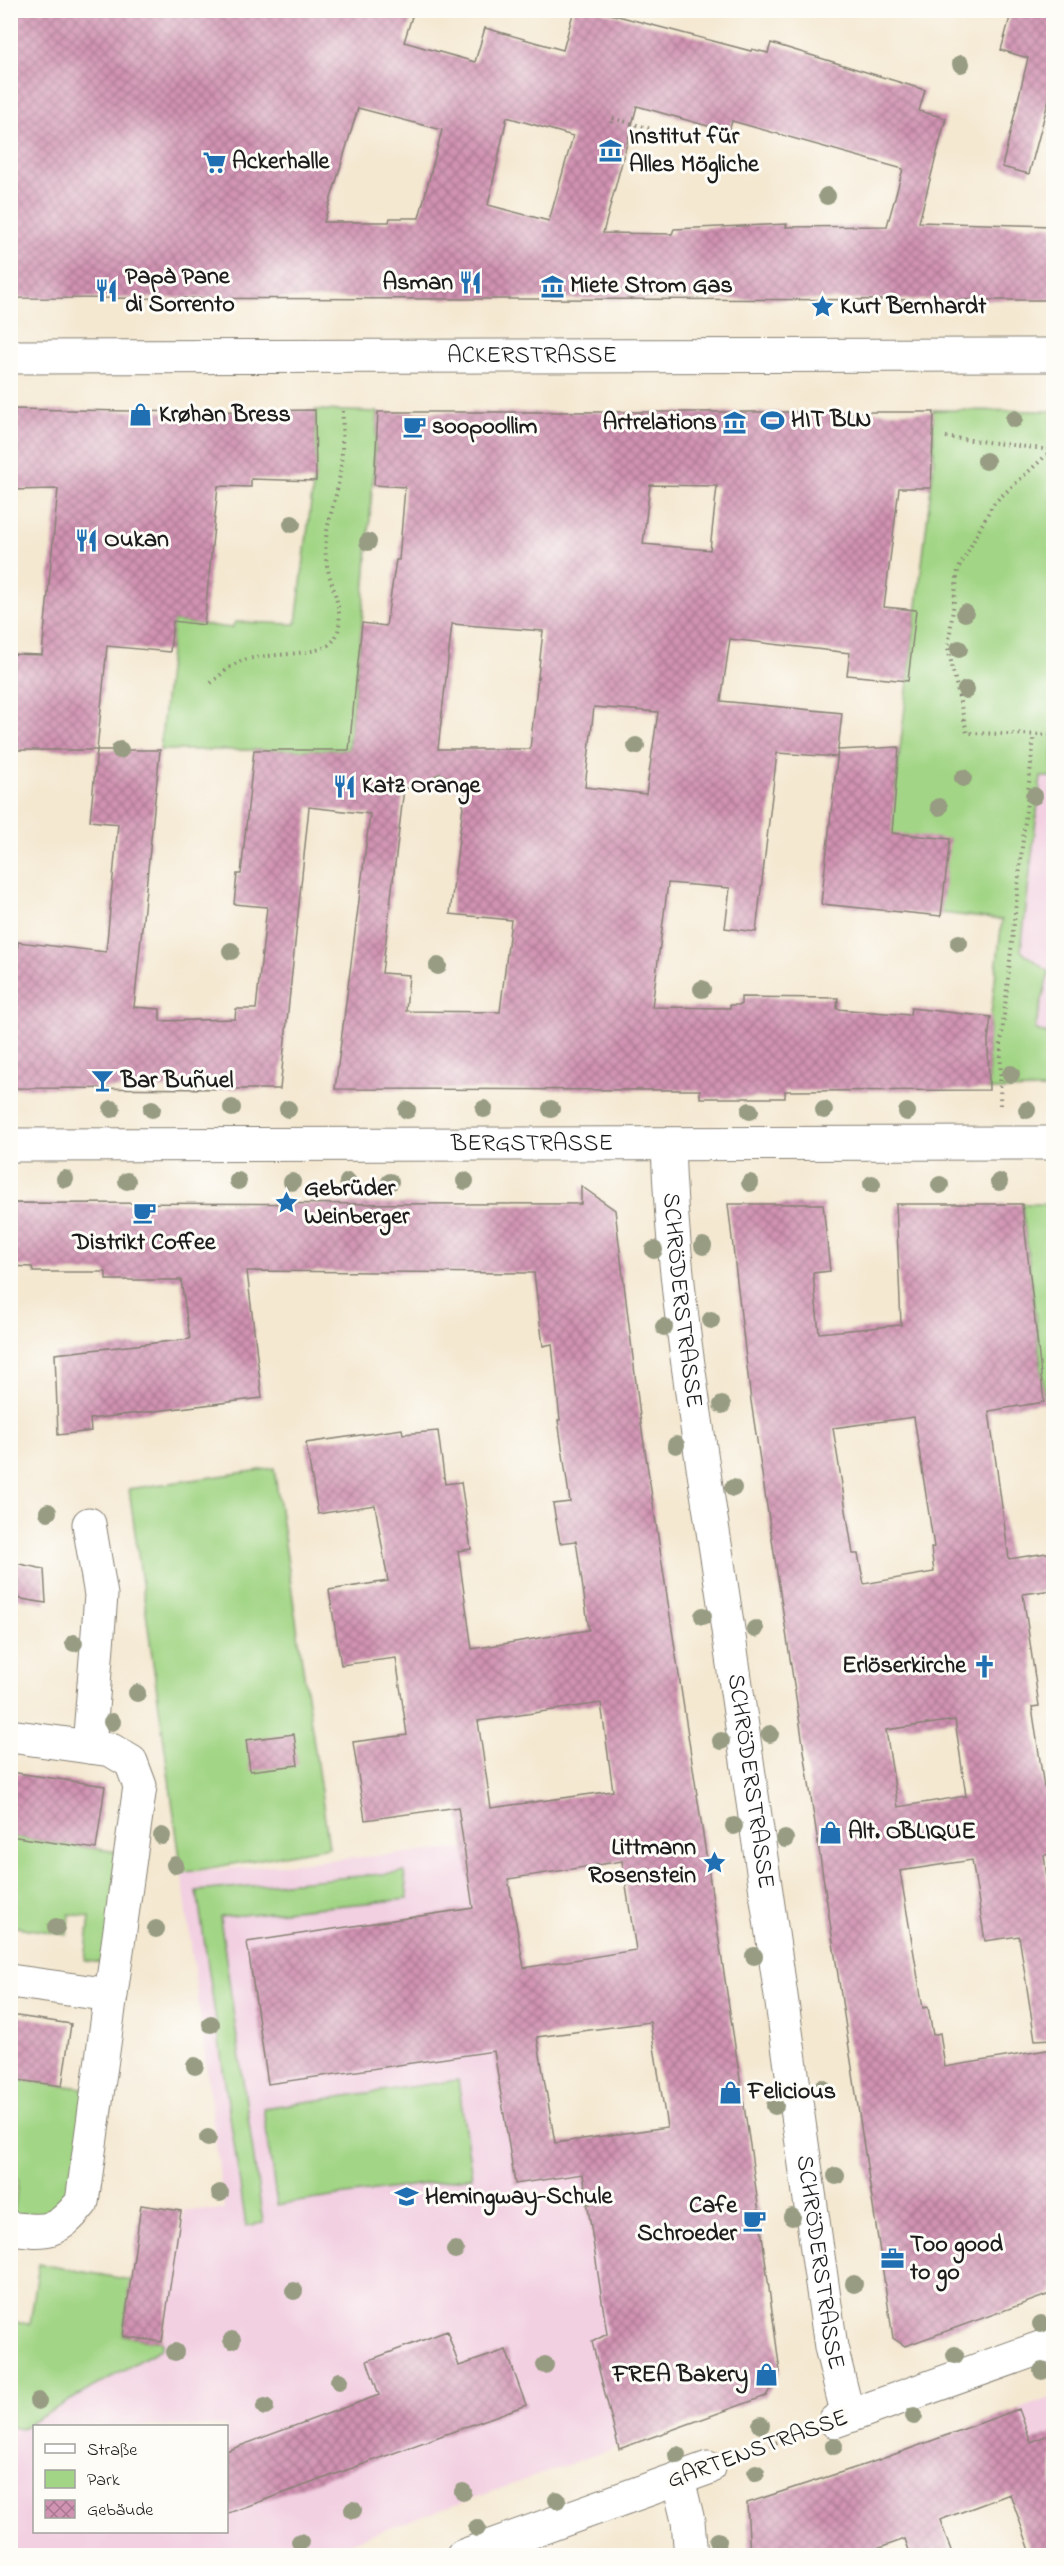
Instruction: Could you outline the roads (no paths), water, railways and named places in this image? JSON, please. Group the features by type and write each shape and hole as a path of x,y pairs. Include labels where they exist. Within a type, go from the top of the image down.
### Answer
{"street":[{"name":"ACKERSTRASSE","path":"10,357 1053,355"},
{"name":"BERGSTRASSE","path":"10,1145 589,1142 668,1145 1053,1143"},
{"name":"SCHRÖDERSTRASSE","path":"668,1145 669,1188 695,1417 842,2419"},
{"path":"88,1747 101,1595 89,1524"},
{"path":"10,1736 111,1750 131,1762 140,1786 82,2202 66,2221 43,2232 10,2228"},
{"path":"10,1981 111,1995"},
{"name":"GARTENSTRASSE","path":"842,2419 1053,2343"},
{"name":"GARTENSTRASSE","path":"463,2556 693,2473 688,2521 691,2556"}],"place":[{"name":"Institut für Alles Mögliche","path":"611,151"},
{"name":"Ackerhalle","path":"214,162"},
{"name":"Asman","path":"471,283"},
{"name":"Miete Strom Gas","path":"552,286"},
{"name":"Papà Pane di Sorrento","path":"107,291"},
{"name":"Kurt Bernhardt","path":"822,307"},
{"name":"Krøhan Bress","path":"141,415"},
{"name":"HIT BLN","path":"773,420"},
{"name":"Artrelations","path":"735,423"},
{"name":"soopoollim","path":"414,427"},
{"name":"Oukan","path":"86,540"},
{"name":"Katz Orange","path":"344,786"},
{"name":"Bar Buñuel","path":"103,1081"},
{"name":"Gebrüder Weinberger","path":"286,1203"},
{"name":"Distrikt Coffee","path":"144,1213"},
{"name":"Erlöserkirche","path":"984,1666"},
{"name":"Alt. OBLIQUE","path":"830,1832"},
{"name":"Littmann Rosenstein","path":"714,1862"},
{"name":"Felicious","path":"730,2092"},
{"name":"Hemingway-Schule","path":"407,2197"},
{"name":"Cafe Schroeder","path":"755,2220"},
{"name":"Too good to go","path":"892,2259"},
{"name":"FREA Bakery","path":"766,2375"}]}
